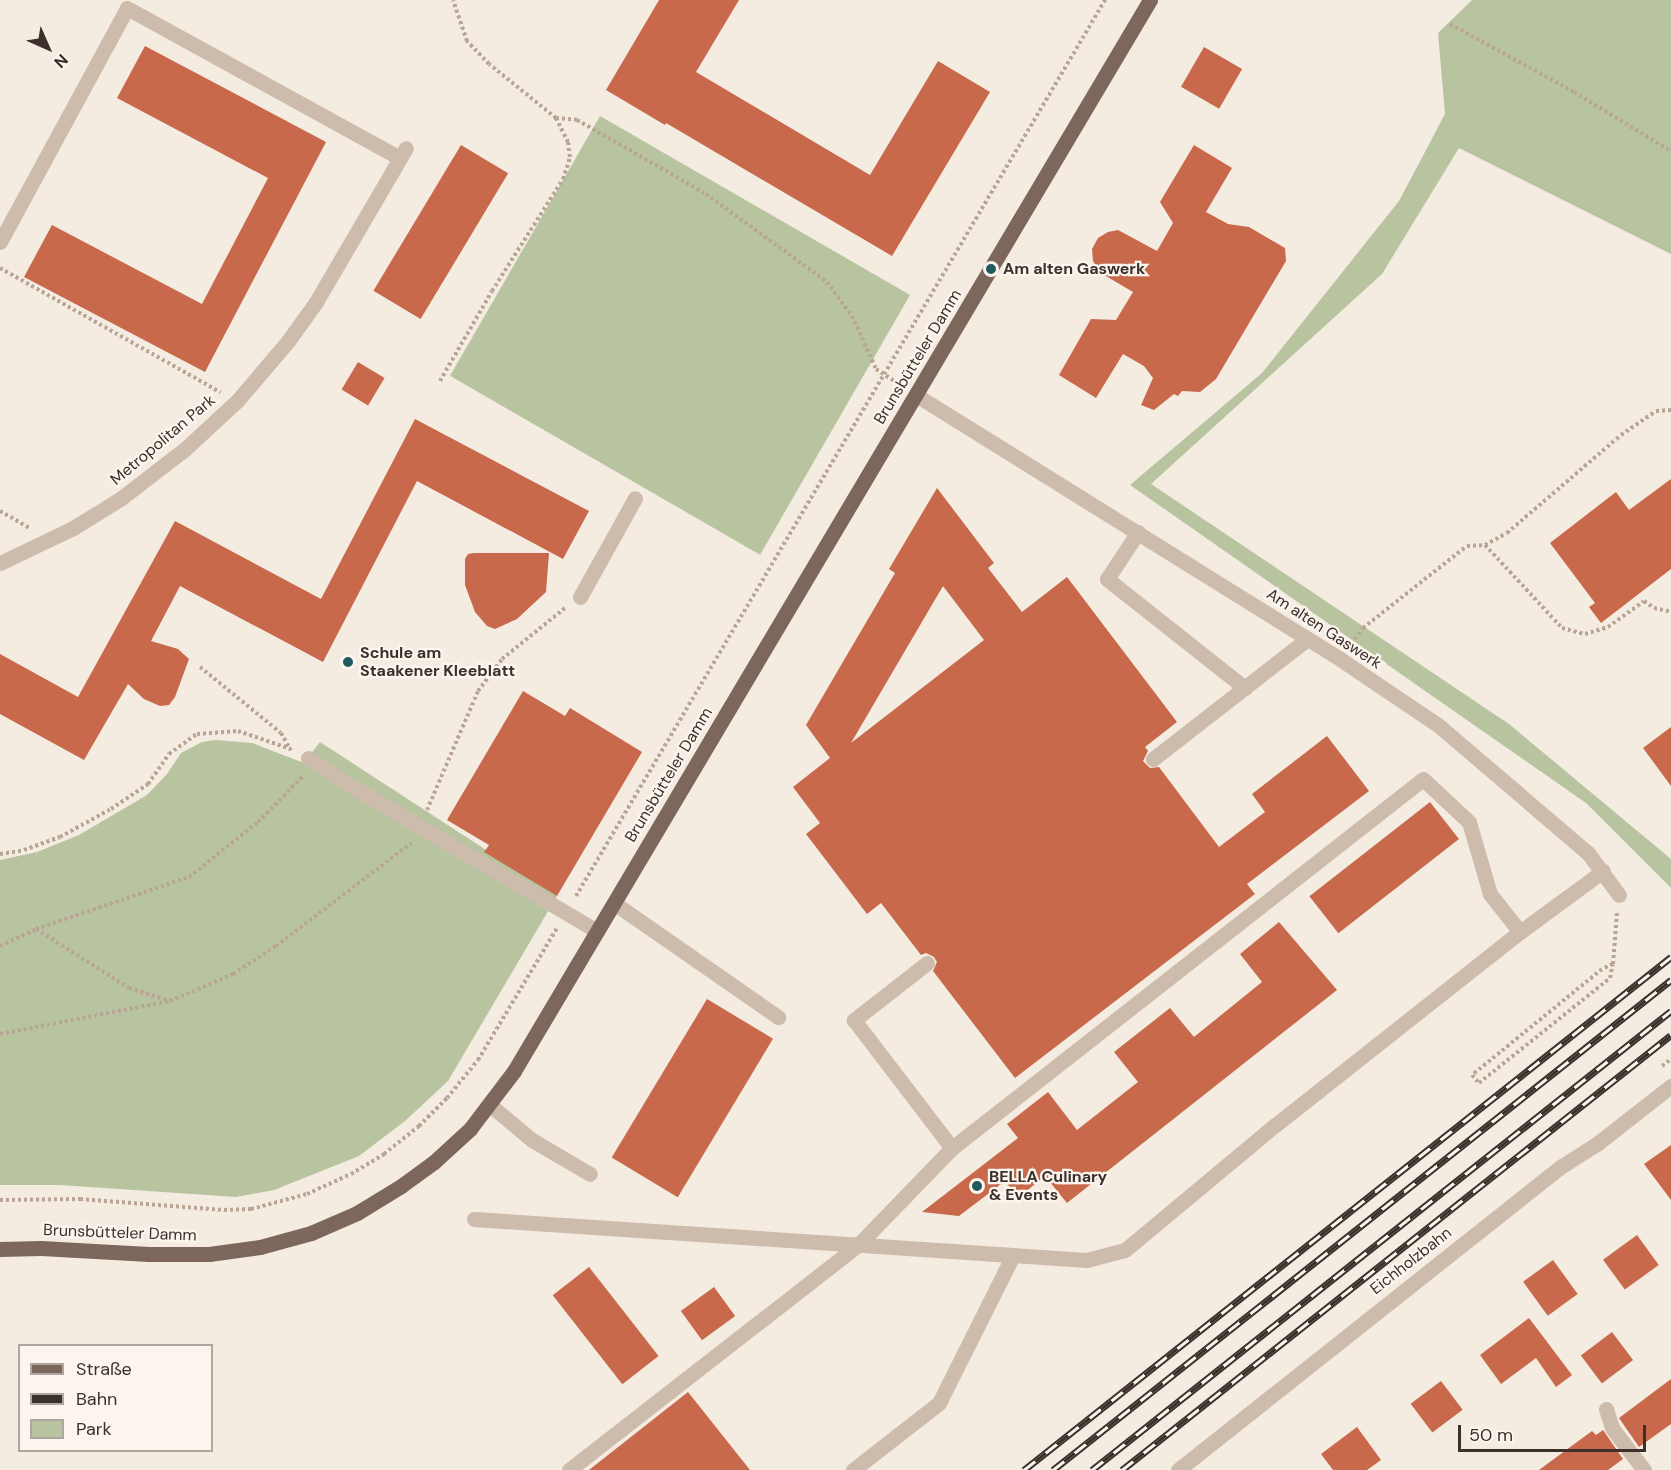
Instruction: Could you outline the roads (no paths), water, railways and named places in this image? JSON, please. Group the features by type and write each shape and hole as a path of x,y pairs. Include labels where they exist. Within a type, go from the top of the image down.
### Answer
{"main road":[{"name":"Brunsbütteler Damm","path":"0,1249 41,1248 149,1254 209,1254 260,1247 311,1233 357,1213 434,1162 470,1129 514,1071 1150,0"}],"street":[{"name":"Metropolitan Park","path":"0,242 128,8 403,153 316,302 288,341 237,401 185,449 120,499 52,539 0,563"},
{"name":"Am alten Gaswerk","path":"916,395 1340,659 1438,725 1518,790 1588,853 1619,895"},
{"path":"580,597 635,498"},
{"path":"1138,532 1107,579 1245,688"},
{"path":"1153,759 1307,639"},
{"path":"312,760 597,931"},
{"path":"569,1470 858,1245 952,1148 1423,779 1469,822 1490,894 1520,932"},
{"path":"474,1219 1087,1260 1125,1250 1274,1126 1520,932 1603,871"},
{"path":"614,903 777,1017"},
{"path":"927,963 854,1020 952,1148"},
{"name":"Eichholzbahn","path":"1178,1470 1553,1174 1598,1143 1671,1086"},
{"path":"490,1105 532,1140 590,1174"},
{"path":"853,1470 939,1403 1013,1255"},
{"path":"1606,1409 1612,1428 1644,1470"}],"railway":[{"path":"1024,1470 1671,957"},
{"path":"1053,1470 1671,980"},
{"path":"1092,1470 1671,1011"},
{"path":"1122,1470 1671,1035"}],"place":[{"name":"Am alten Gaswerk","path":"991,269"},
{"name":"Schule am Staakener Kleeblatt","path":"348,662"},
{"name":"BELLA Culinary & Events","path":"977,1186"}]}
